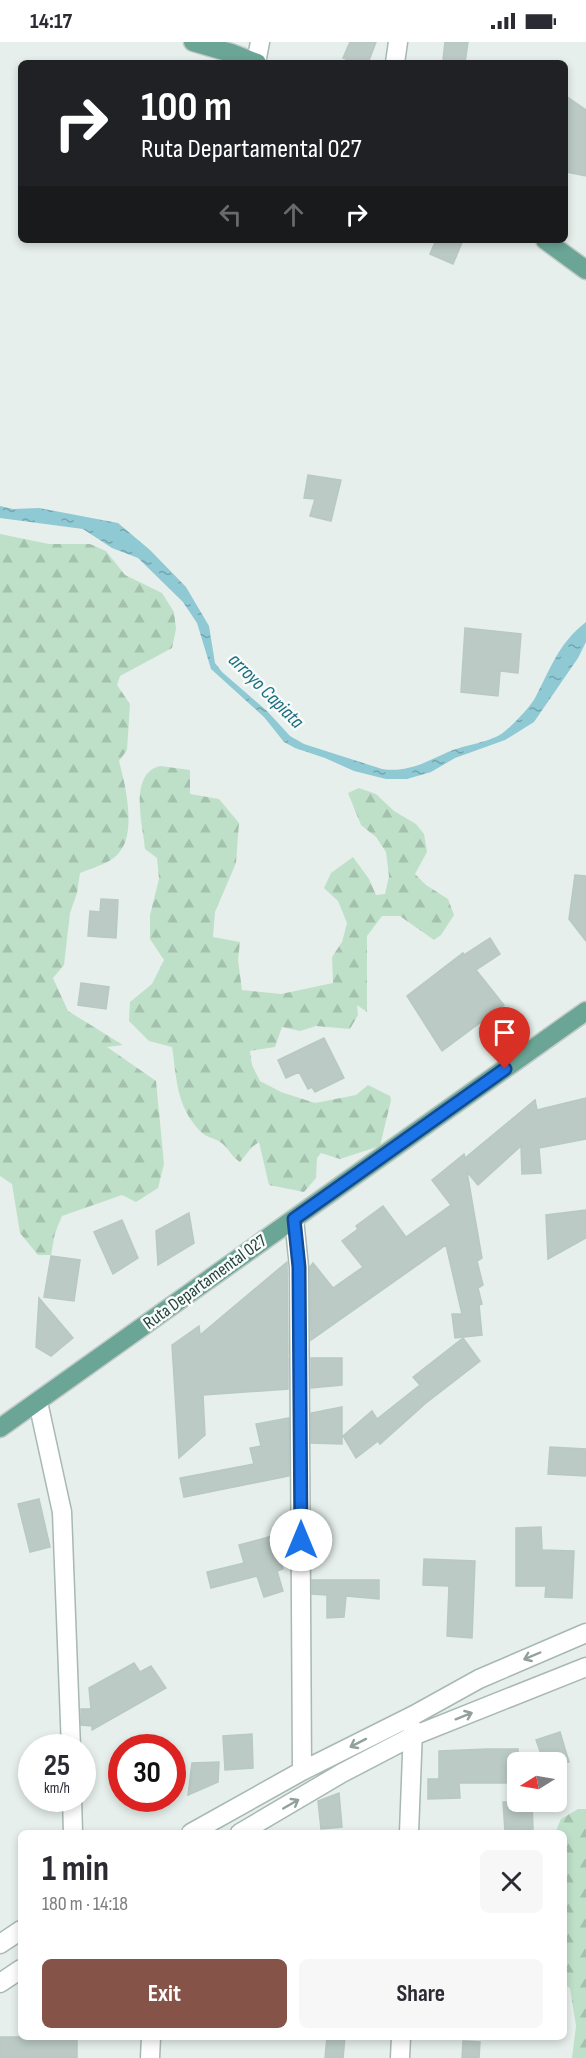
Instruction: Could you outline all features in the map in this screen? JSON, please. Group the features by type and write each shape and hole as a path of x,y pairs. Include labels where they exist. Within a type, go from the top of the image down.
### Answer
{"main road":[{"path":"193,42 248,60"},
{"path":"549,243 586,270"},
{"name":"Ruta Departamental 027","path":"0,1428 586,1011"}],"street":[{"path":"257,60 260,42"},
{"path":"395,60 398,42"},
{"path":"294,1219 299,1267 302,1771"},
{"path":"38,1402 62,1512 70,1734"},
{"path":"196,1830 302,1771 414,1715 479,1679 586,1633"},
{"path":"245,1830 342,1773 413,1736 586,1667"},
{"path":"409,1830 414,1715"},
{"path":"72,1812 73,1830"},
{"path":"0,1944 18,1932"},
{"path":"0,1983 18,1971"},
{"path":"150,2058 151,2040"},
{"path":"400,2058 401,2040"}],"green space":[{"path":"0,534 49,544 90,544 106,551 125,575 162,593 174,612 176,629 172,648 120,676 117,685 130,704 127,750 119,761 128,806 128,830 118,854 103,864 80,873 77,893 70,913 64,965 53,978 68,1011 123,1045 107,1047 156,1081 164,1164 158,1188 136,1202 122,1195 62,1216 55,1233 51,1255 38,1255 20,1233 12,1184 0,1176"},
{"path":"160,766 190,770 190,794 219,799 239,823 236,863 215,912 213,937 240,942 238,960 242,990 281,994 333,983 332,957 342,942 347,923 338,901 324,888 331,873 353,857 369,879 376,895 385,894 389,876 386,852 376,837 361,825 348,793 359,788 376,794 394,811 416,824 424,834 427,852 415,874 426,885 448,899 454,915 441,935 434,940 400,916 382,916 367,936 367,1012 357,1005 358,1015 350,1029 316,1026 300,1031 282,1027 275,1047 250,1051 252,1065 260,1081 281,1092 315,1103 356,1095 368,1085 390,1096 380,1146 340,1159 321,1153 317,1158 316,1178 304,1192 269,1185 259,1142 240,1162 221,1143 200,1131 186,1112 182,1102 172,1047 149,1041 129,1021 130,1002 152,984 164,960 150,939 150,915 159,879 157,858 145,849 140,814 141,789 144,779 150,771"},
{"path":"578,1809 586,1809 586,2058 572,2058 576,2026 570,1988 567,1986 567,1830 556,1830 561,1819"}],"water":[{"path":"0,506 13,509 39,508 118,523 150,550 186,587 209,626 215,663 222,672 267,711 290,736 304,744 382,769 416,766 504,732 535,698 568,639 586,622 586,642 578,658 534,722 505,740 455,758 431,772 407,779 386,779 354,771 284,742 264,717 211,669 197,623 183,602 138,558 112,548 83,529 0,518"}],"building":[{"path":"350,42 376,42 369,60 343,58"},
{"path":"445,42 468,42 465,60 443,60"},
{"path":"568,97 586,110 586,176 568,172"},
{"path":"435,243 462,243 453,264 430,254"},
{"path":"308,475 341,480 331,521 310,516 315,499 304,498"},
{"path":"465,628 521,634 518,673 500,671 498,696 461,692"},
{"path":"575,875 586,876 586,941 569,919"},
{"path":"101,899 118,900 116,938 88,936 90,911 100,912"},
{"path":"490,938 500,954 476,970 504,1005 442,1051 407,996 463,953 464,955"},
{"path":"81,983 109,987 106,1009 78,1005"},
{"path":"324,1038 344,1078 315,1092 312,1087 308,1089 299,1072 286,1078 278,1060"},
{"path":"586,1098 586,1139 539,1148 541,1173 522,1174 521,1146 478,1185 467,1172 482,1258 477,1261 483,1285 478,1288 482,1304 479,1305 482,1335 455,1338 452,1314 462,1314 446,1245 311,1340 310,1267 313,1263 333,1288 363,1267 342,1241 358,1229 356,1226 383,1206 406,1237 451,1205 432,1180 464,1154 465,1158 535,1100 537,1110"},
{"path":"586,1210 586,1238 548,1259 546,1215"},
{"path":"189,1213 194,1243 158,1265 156,1231"},
{"path":"122,1220 138,1258 113,1274 94,1232"},
{"path":"51,1256 80,1260 74,1301 44,1297"},
{"path":"287,1262 288,1389 203,1395 205,1435 179,1458 172,1345 199,1326 200,1335"},
{"path":"39,1298 73,1338 51,1356 36,1347"},
{"path":"463,1338 480,1361 426,1403 380,1444 378,1441 356,1458 343,1436 372,1411 377,1419 420,1385 413,1377"},
{"path":"311,1358 342,1358 342,1385 311,1388"},
{"path":"342,1407 342,1444 311,1443 311,1413"},
{"path":"289,1418 289,1476 184,1497 180,1478 254,1464 250,1448 261,1446 256,1424"},
{"path":"550,1447 586,1449 586,1476 548,1474"},
{"path":"39,1499 50,1547 30,1552 18,1504"},
{"path":"541,1527 542,1550 574,1551 572,1598 545,1597 546,1586 516,1586 516,1528"},
{"path":"276,1535 283,1569 277,1571 283,1591 264,1597 257,1576 211,1588 207,1572 244,1563 239,1545"},
{"path":"424,1559 475,1561 472,1638 447,1636 449,1586 423,1585"},
{"path":"312,1580 379,1580 379,1599 346,1596 344,1617 327,1618 327,1595 312,1594"},
{"path":"134,1663 140,1672 151,1666 166,1688 92,1730 92,1726 81,1725 81,1709 91,1709 89,1688"},
{"path":"560,1732 566,1752 540,1752 536,1740"},
{"path":"252,1734 253,1768 225,1770 223,1736"},
{"path":"518,1749 518,1752 507,1752 507,1783 459,1783 460,1798 428,1799 428,1779 439,1779 439,1751"},
{"path":"219,1762 218,1782 188,1795 192,1763"},
{"path":"339,1793 342,1827 321,1829 318,1801"},
{"path":"503,1802 507,1802 507,1812 532,1812 533,1829 505,1830"},
{"path":"0,2037 18,2037 18,2040 77,2040 77,2058 0,2058"},
{"path":"327,2040 345,2040 343,2058 325,2058"},
{"path":"463,2041 480,2042 479,2058 462,2058"}],"route":[{"path":"301,1540 299,1256 294,1219 505,1069"}],"water label":[{"name":"arroyo Capiata","path":"266,691"}]}
